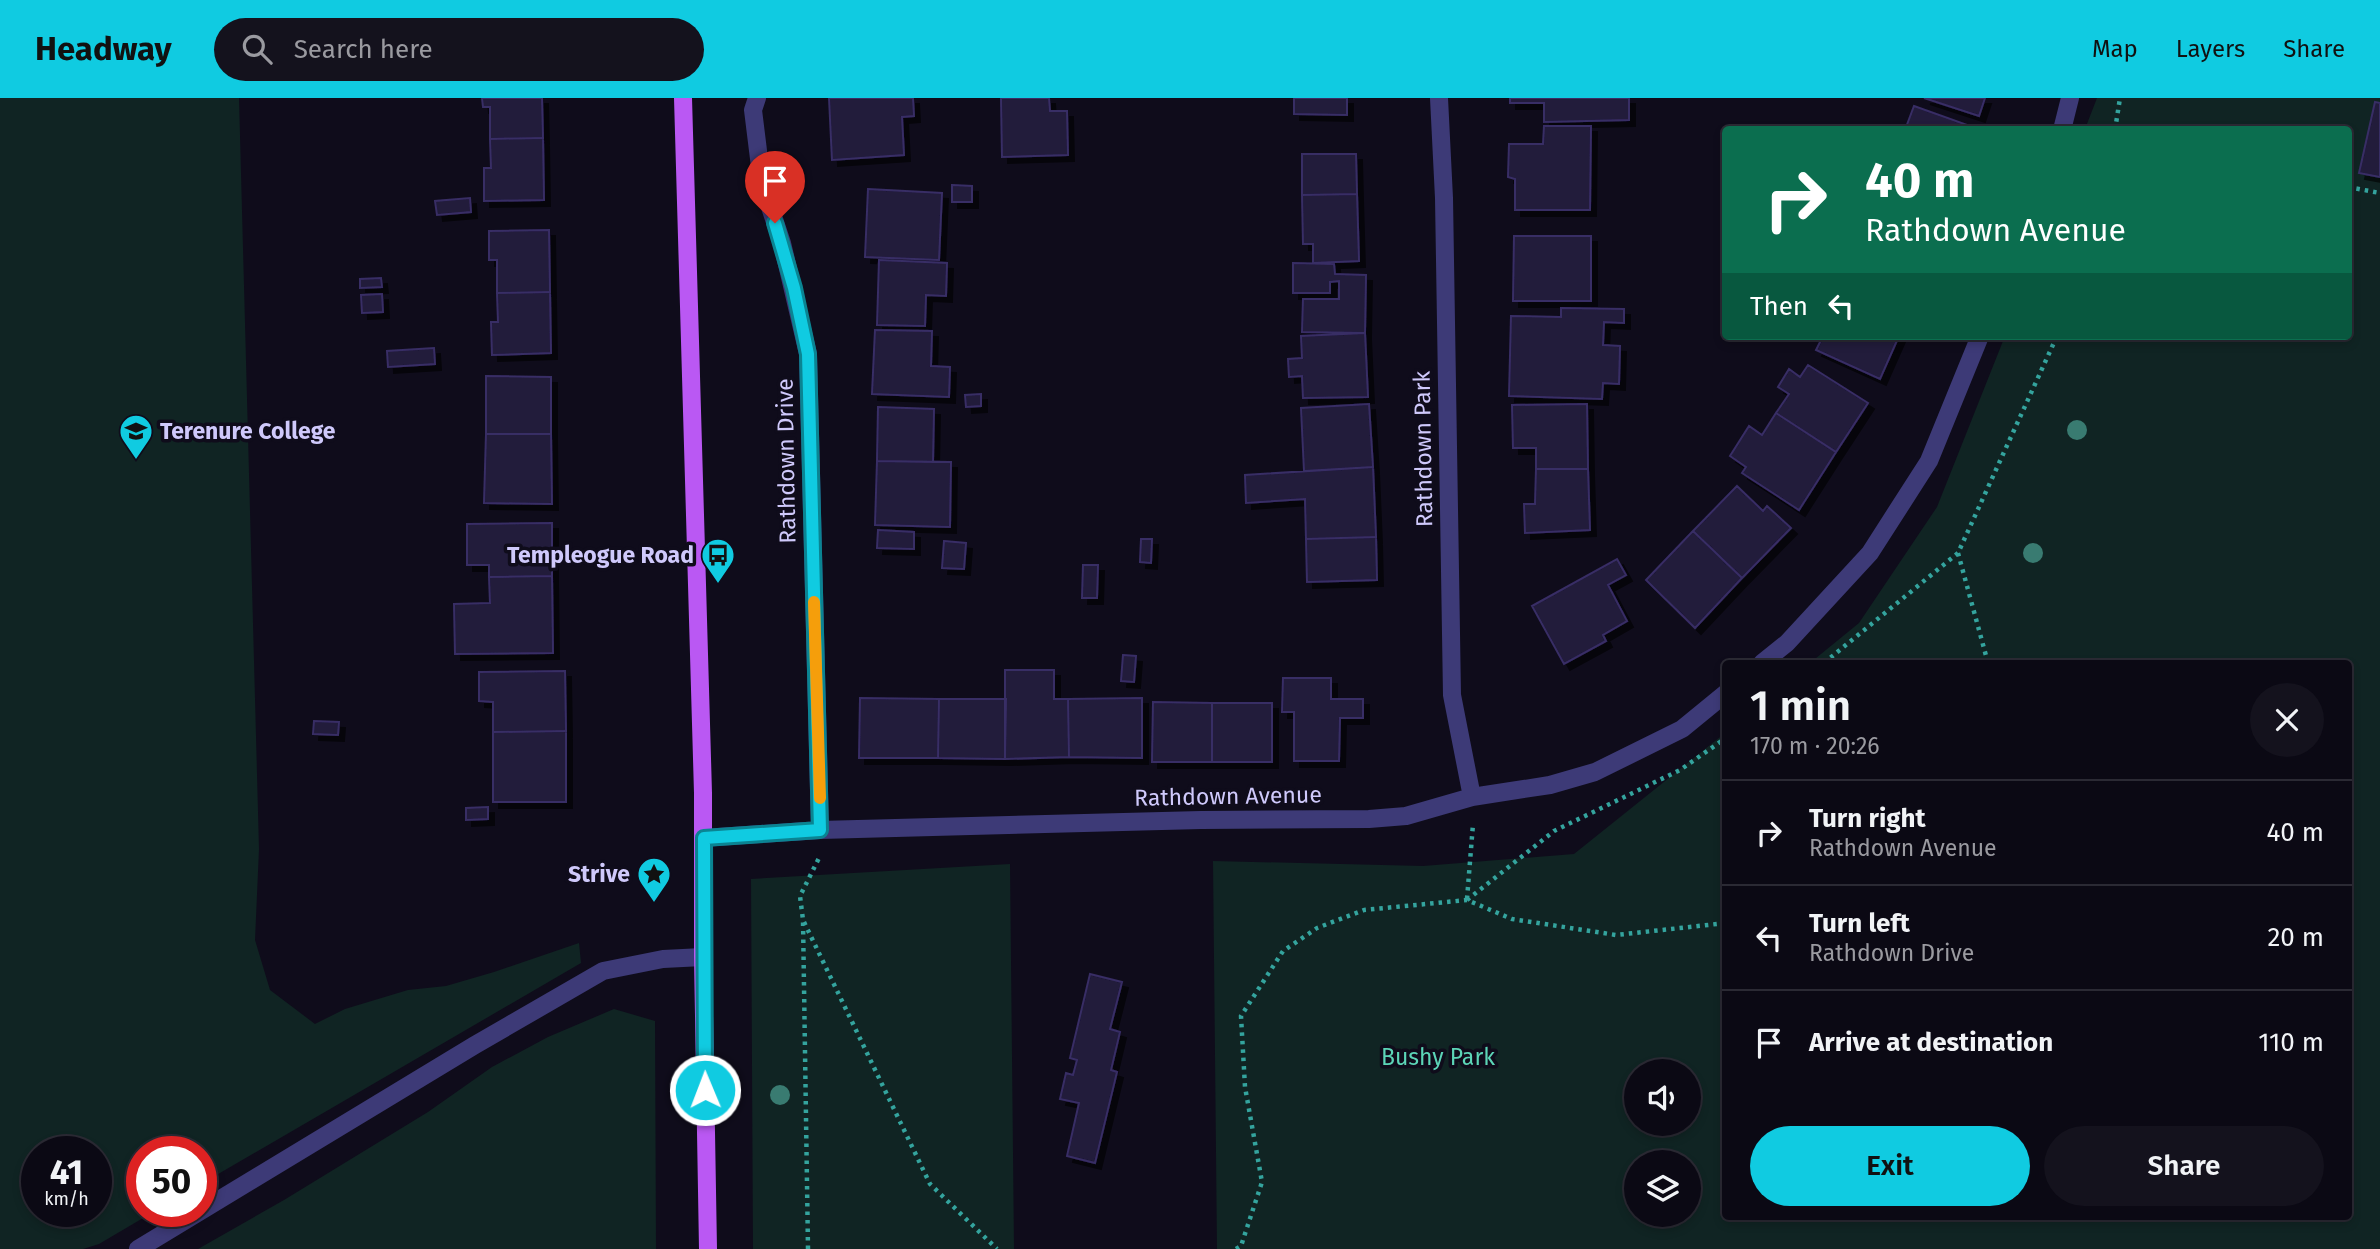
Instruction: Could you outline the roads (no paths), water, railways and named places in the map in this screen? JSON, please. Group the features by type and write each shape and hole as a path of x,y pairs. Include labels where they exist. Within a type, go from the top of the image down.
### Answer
{"main road":[{"path":"683,98 704,838 703,957 708,1249"}],"street":[{"name":"Rathdown Drive","path":"757,98 753,110 762,183 791,277 808,354 820,830"},
{"name":"Rathdown Park","path":"1439,98 1444,198 1452,695 1472,797"},
{"path":"2063,126 2070,98"},
{"path":"1766,660 1787,643 1870,552 1929,461 1978,340"},
{"name":"Rathdown Avenue","path":"704,838 820,830 1201,820 1369,819 1405,816 1472,797 1550,785 1595,772 1682,729 1722,696"},
{"path":"138,1249 475,1045 603,971 663,959 703,957"}],"place":[{"name":"Terenure College","path":"136,461"},
{"name":"Templeogue Road","path":"718,585"},
{"name":"Strive","path":"654,904"}],"park label":[{"name":"Bushy Park","path":"1438,1057"}]}
